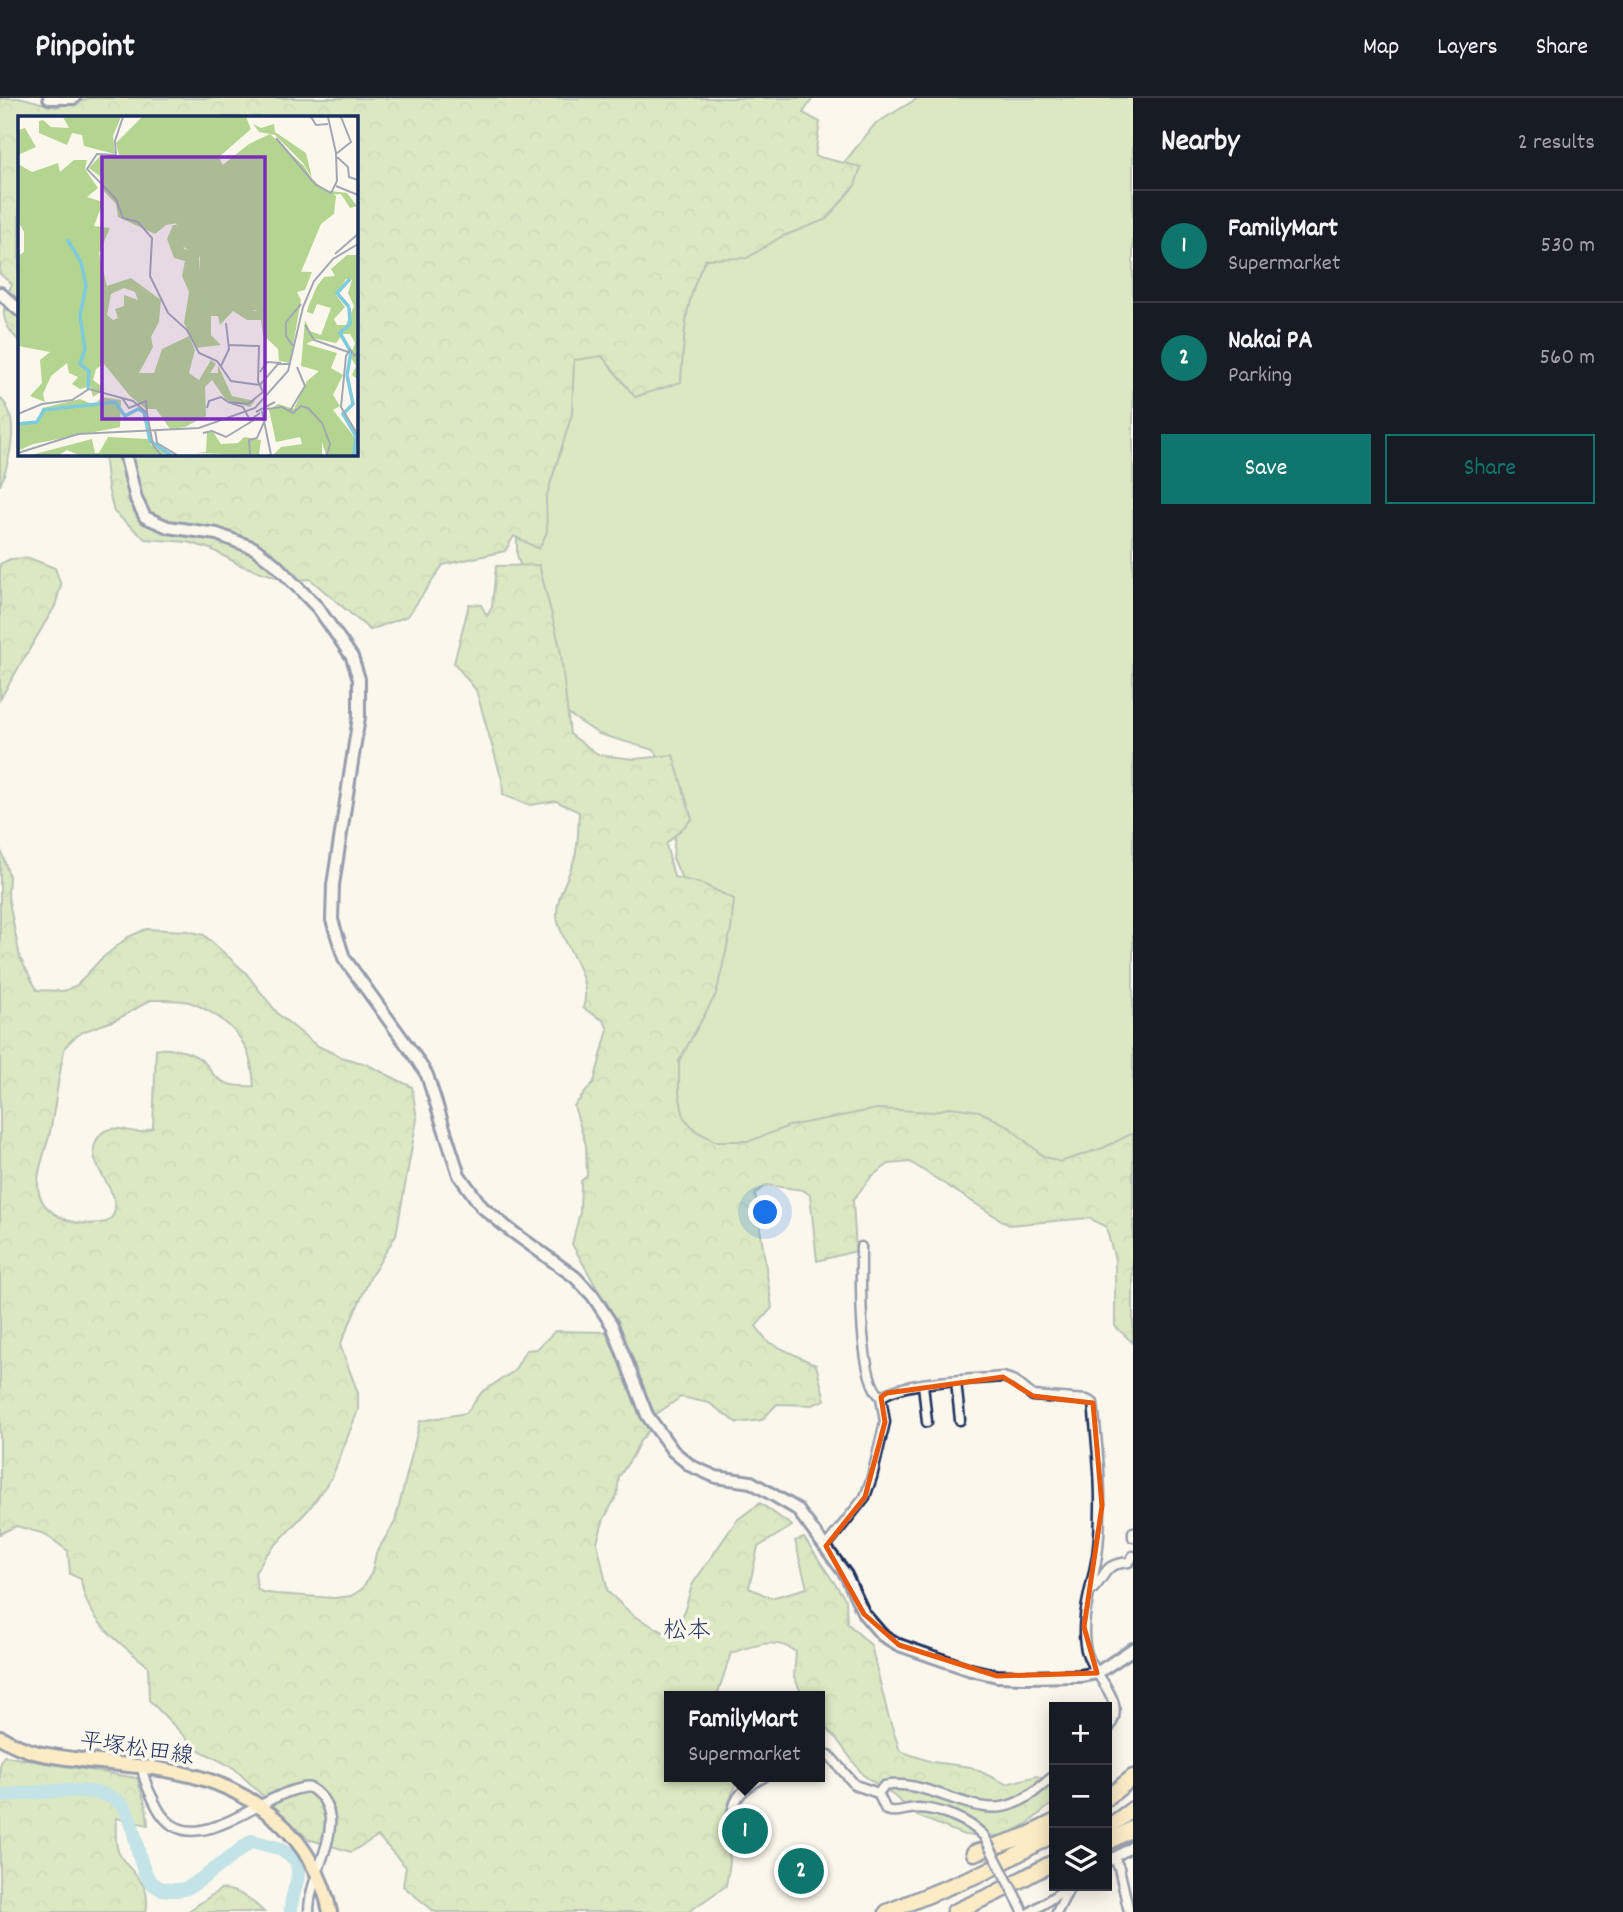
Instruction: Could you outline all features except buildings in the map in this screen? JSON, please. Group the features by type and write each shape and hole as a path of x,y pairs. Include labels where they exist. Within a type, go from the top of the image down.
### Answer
{"highway":[{"path":"1112,1784 1133,1768"},
{"path":"1112,1794 1133,1777"},
{"path":"1112,1824 1133,1809"},
{"path":"974,1853 1026,1836 1049,1824"},
{"path":"1112,1840 1133,1828"},
{"path":"887,1912 986,1871 1049,1837"},
{"path":"954,1912 1049,1865"},
{"path":"969,1912 1049,1874"}],"main road":[{"name":"平塚松田線","path":"0,1737 34,1754 180,1771 217,1782 260,1805 285,1828 316,1871 330,1912"}],"street":[{"path":"49,98 74,98"},
{"path":"0,293 18,309"},
{"path":"125,455 136,499 145,517 168,527 217,534 254,548 275,564 318,608 352,657 359,679 359,718 333,885 332,920 344,958 427,1075 459,1175 482,1207 575,1277 593,1296 612,1325 647,1415 673,1451 691,1466 716,1477 751,1482 797,1509 846,1575 864,1614 882,1635 899,1646 997,1676 1068,1676 1097,1673 1133,1649"},
{"path":"826,1546 864,1497 872,1477 885,1422 881,1397 871,1380 864,1341 860,1294 861,1247"},
{"path":"881,1397 923,1384 1003,1377 1015,1381 1033,1396 1087,1400 1093,1403 1102,1506 1086,1614 1085,1645 1090,1663 1112,1696 1116,1712 1112,1724"},
{"path":"956,1381 960,1420"},
{"path":"923,1384 927,1422"},
{"path":"1133,1532 1133,1538"},
{"path":"1091,1592 1106,1569 1113,1564 1129,1562 1133,1556"},
{"path":"825,1756 830,1755 855,1785 878,1793 886,1810 894,1813 917,1808 939,1811 977,1829 984,1836 1023,1912"},
{"path":"142,1767 144,1781 163,1818 173,1827 188,1832 209,1829 285,1793 302,1788 310,1788 323,1798 330,1816 329,1833 309,1898 309,1912"},
{"path":"878,1793 884,1786 918,1786 981,1806 1000,1808 1023,1799 1049,1780"},
{"path":"729,1830 735,1801 745,1788 755,1782"},
{"path":"1112,1858 1133,1846"},
{"path":"1112,1860 1119,1868 1129,1912"},
{"path":"1031,1912 1063,1891"},
{"path":"1057,1912 1068,1891"}],"highlighted area":[{"path":"1003,1377 1033,1396 1093,1403 1102,1506 1084,1627 1097,1673 997,1676 899,1645 864,1614 826,1546 865,1497 885,1422 881,1397 887,1393"}],"green space":[{"path":"0,98 23,98 56,107 90,98 813,98 803,113 820,122 815,156 861,167 855,185 827,219 781,237 747,258 706,259 689,304 681,382 635,397 602,356 574,360 572,414 546,498 547,532 539,549 514,536 505,551 443,565 408,616 370,630 310,579 289,581 240,565 211,549 187,542 145,539 114,512 104,455 357,455 357,116 18,116 18,340 8,328 4,315 5,301 12,284 0,274"},
{"path":"918,98 1133,98 1133,1158 1060,1170 992,1156 715,1157 659,1120 695,909 673,858 679,784 654,750 599,734 559,708 546,644 517,555 517,506 552,377 690,257 822,190 875,124"},
{"path":"0,398 11,417 12,440 0,486"},
{"path":"29,558 55,568 61,585 55,606 0,699 0,564 10,559"},
{"path":"539,565 560,647 570,734 599,755 635,759 673,755 692,819 666,844 674,877 703,884 734,899 731,930 716,994 679,1061 679,1093 684,1118 696,1131 715,1141 750,1141 789,1126 877,1109 934,1112 951,1107 979,1111 1008,1126 1043,1156 1060,1162 1103,1148 1133,1133 1133,1343 1115,1326 1115,1260 1106,1227 1089,1218 1009,1225 910,1162 889,1164 872,1176 853,1200 856,1251 817,1261 810,1195 803,1190 766,1185 755,1194 772,1308 756,1326 768,1342 816,1365 825,1400 812,1405 777,1404 762,1420 737,1423 709,1403 681,1397 655,1415 603,1299 572,1244 580,1212 581,1181 587,1176 586,1145 574,1106 594,1082 608,1029 604,1021 583,1008 585,997 582,975 558,922 559,898 577,848 579,812 556,801 530,805 503,795 502,780 476,690 454,663 469,604 481,605 487,616 492,607 496,566"},
{"path":"0,847 9,876 8,896 20,958 37,990 64,991 77,985 100,960 128,937 146,929 188,931 204,935 245,972 279,1015 316,1045 341,1057 366,1064 412,1087 417,1119 396,1235 370,1278 340,1345 358,1393 358,1410 332,1477 309,1509 266,1555 255,1573 257,1588 262,1592 276,1594 334,1598 351,1596 362,1589 372,1572 376,1553 395,1522 420,1421 466,1413 482,1392 514,1371 526,1350 537,1349 555,1331 606,1332 649,1430 619,1477 617,1495 604,1519 597,1542 608,1592 634,1616 676,1639 692,1585 737,1520 760,1503 792,1526 758,1547 749,1588 771,1598 807,1588 795,1541 804,1538 846,1600 847,1623 871,1645 900,1751 932,1762 971,1767 1006,1784 1037,1776 1049,1782 1049,1806 1027,1824 1005,1836 964,1835 917,1816 863,1775 825,1727 825,1691 801,1691 794,1677 796,1652 780,1644 764,1644 731,1653 719,1691 664,1691 664,1782 737,1782 728,1805 730,1862 726,1886 688,1912 435,1912 403,1886 406,1867 378,1836 351,1852 308,1839 234,1768 197,1749 149,1700 148,1666 115,1639 96,1618 84,1594 81,1579 70,1574 68,1551 45,1534 16,1526 0,1534","holes":["151,1000 193,1003 227,1024 240,1038 249,1055 254,1086 237,1086 222,1081 203,1061 186,1052 156,1049 153,1128 142,1132 109,1129 100,1135 95,1145 97,1165 113,1194 113,1216 107,1222 95,1224 77,1223 60,1217 41,1200 38,1179 50,1132 65,1047 82,1032 124,1016"]},
{"path":"4,1756 137,1778 146,1806 148,1825 116,1818 116,1838 121,1857 144,1887 146,1912 0,1912 0,1762"},
{"path":"221,1889 244,1896 264,1912 187,1912"}],"waterway":[{"path":"0,1796 76,1791 105,1795 116,1800 125,1809 131,1822 142,1866 148,1878 157,1887 171,1890 185,1889 195,1883 252,1841 278,1848 296,1860 298,1867 291,1912"}],"place":[{"name":"FamilyMart","path":"745,1831"},
{"name":"Nakai PA","path":"801,1871"}],"district":[{"name":"松本","path":"687,1629"}]}
